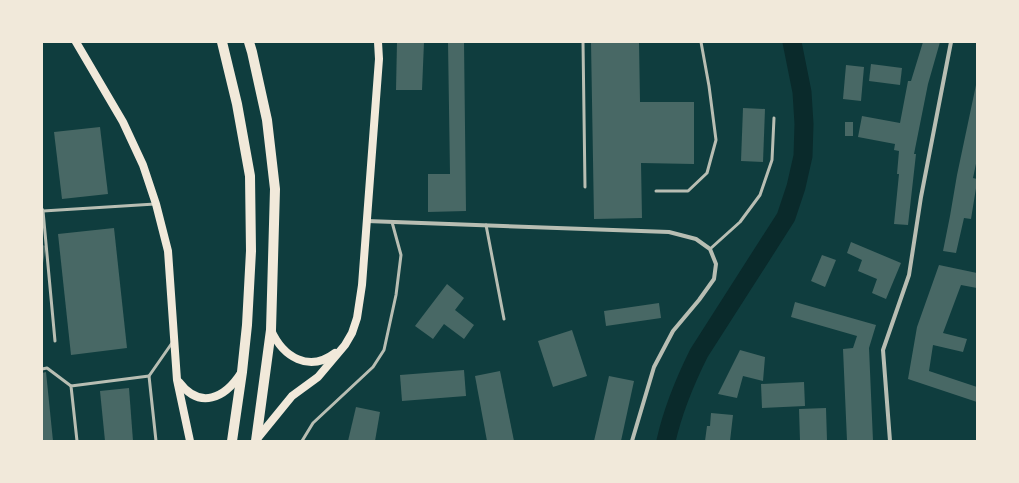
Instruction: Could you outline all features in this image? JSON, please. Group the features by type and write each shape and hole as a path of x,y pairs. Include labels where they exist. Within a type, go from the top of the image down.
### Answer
{"main road":[{"path":"76,42 123,122 143,165 156,204 168,251 177,380 190,441"},
{"path":"222,42 237,104 250,176 251,251 247,325 232,441"},
{"path":"249,42 267,120 275,189 271,330 256,440"},
{"path":"256,440 292,396 318,377 345,345 352,333 357,318 362,285 367,221 379,59 378,42"},
{"path":"271,330 275,340 282,348 299,360 321,362 333,355 345,345"},
{"path":"177,380 183,388 191,394 199,398 208,399 227,390 236,382 242,372"}],"street":[{"path":"890,441 883,350 910,275 921,197 951,42"},
{"path":"367,221 669,232 696,239 710,248 716,264 714,279 699,300 673,331 654,367 632,441"}],"lane":[{"path":"583,42 585,187"},
{"path":"656,191 688,191 708,173 716,140 709,86 701,42"},
{"path":"710,248 740,222 760,195 772,160 774,118"},
{"path":"55,341 42,210 156,204"},
{"path":"302,441 313,423 373,367 384,350 396,295 401,255 392,222"},
{"path":"486,225 504,318"},
{"path":"156,441 149,376 175,340"},
{"path":"42,368 47,368 71,386 149,376"},
{"path":"71,386 77,441"}],"building":[{"path":"397,42 424,42 422,90 396,90"},
{"path":"448,42 464,42 466,211 428,212 428,174 450,174"},
{"path":"591,42 639,42 640,102 694,102 694,164 641,163 642,218 594,219"},
{"path":"923,42 940,42 928,84 914,154 916,154 908,225 894,224 899,174 897,174 899,151 894,150 895,144 858,137 862,116 900,123 908,81 911,81"},
{"path":"871,64 902,68 900,85 869,81"},
{"path":"846,65 864,67 861,101 843,99"},
{"path":"976,85 977,159 973,178 977,179 977,182 971,219 964,218 956,253 943,251 957,175"},
{"path":"743,108 765,109 763,162 741,161"},
{"path":"845,122 853,122 853,136 845,136"},
{"path":"100,127 108,194 62,199 54,132"},
{"path":"114,228 127,348 71,355 58,234"},
{"path":"851,242 901,263 886,299 872,293 877,279 858,271 862,260 847,253"},
{"path":"42,245 46,246 43,263 42,263"},
{"path":"822,255 836,260 825,287 811,281"},
{"path":"939,265 977,273 977,288 961,285 943,333 967,339 963,352 933,345 929,371 977,387 977,402 908,379 917,327"},
{"path":"447,284 464,298 455,310 474,325 464,339 444,324 433,339 415,326"},
{"path":"795,302 876,325 869,348 873,441 847,441 843,349 853,348 857,336 791,317"},
{"path":"659,303 661,318 606,326 604,311"},
{"path":"572,330 587,376 553,387 538,341"},
{"path":"740,350 765,357 763,381 743,376 737,398 718,394"},
{"path":"464,370 466,396 402,401 400,375"},
{"path":"500,371 514,441 487,441 475,376"},
{"path":"46,372 53,441 42,441 42,373"},
{"path":"609,376 634,381 621,441 594,441"},
{"path":"804,382 805,406 762,408 761,384"},
{"path":"129,388 133,441 105,441 100,391"},
{"path":"356,407 380,412 375,441 348,441"},
{"path":"826,408 827,441 800,441 799,409"},
{"path":"711,413 733,415 730,441 705,441 707,426 710,426"}],"waterway":[{"path":"666,441 680,396 699,353 786,217 796,187 803,156 804,124 802,92 792,42"}]}
